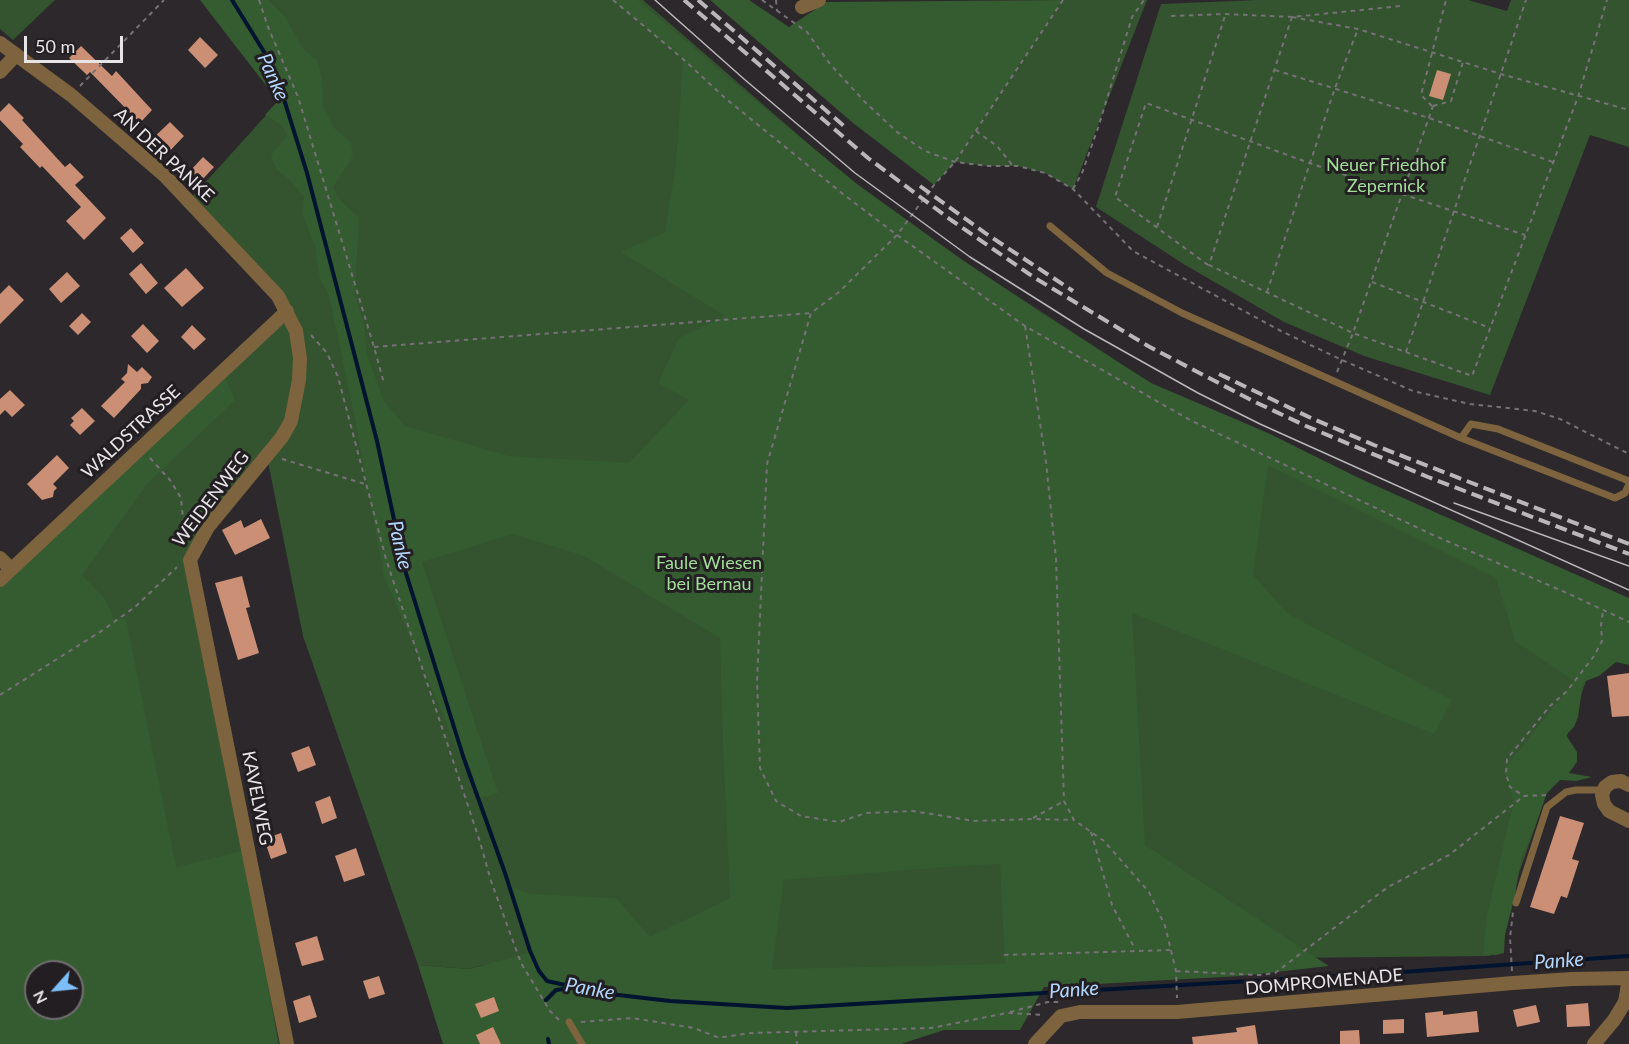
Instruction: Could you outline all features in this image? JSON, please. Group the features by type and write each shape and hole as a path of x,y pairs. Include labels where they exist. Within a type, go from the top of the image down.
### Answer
{"street":[{"path":"802,7 819,0"},
{"name":"AN DER PANKE","path":"0,43 71,95 165,176 278,296 287,311"},
{"path":"0,72 15,56"},
{"name":"WALDSTRASSE","path":"0,580 287,311"},
{"name":"WEIDENWEG","path":"190,560 208,527 282,436 291,421 299,381 300,358 296,331 287,311"},
{"path":"0,558 11,568"},
{"name":"KAVELWEG","path":"190,560 287,1044"},
{"path":"1629,785 1620,781 1612,782 1602,795 1609,811 1629,821"},
{"path":"1594,1044 1614,1020 1625,1002 1629,978"},
{"name":"DOMPROMENADE","path":"1061,1016 1080,1012 1177,1012 1513,983 1629,978"},
{"path":"1035,1044 1045,1030 1061,1016"}],"lane":[{"path":"1050,226 1107,273 1182,313 1461,438 1615,498 1625,493 1629,483 1498,429 1471,424 1461,438"},
{"path":"1516,903 1547,807 1558,796 1566,792 1604,790"},
{"path":"569,1022 582,1044"}],"path":[{"path":"71,95 164,0"},
{"path":"259,0 298,97 384,383"},
{"path":"613,0 725,98 897,235 1025,326 1190,420 1433,535 1629,622"},
{"path":"762,0 807,32 830,64 851,87 897,132 925,151 955,162 1013,166 1045,172 1073,189 1133,251 1281,331 1413,391 1470,404 1535,411 1560,419 1629,454"},
{"path":"776,0 777,11"},
{"path":"374,347 811,313 839,292 897,235 934,185 955,162 1063,0"},
{"path":"1073,189 1082,173 1098,128 1132,17 1144,0"},
{"path":"1433,106 1421,95 1446,0"},
{"path":"1406,352 1526,0"},
{"path":"1525,235 1312,164 1146,103 1115,197 1209,265 1353,333 1472,376 1578,96 1607,0"},
{"path":"1292,17 1401,6"},
{"path":"1171,16 1226,14 1292,17 1358,29 1501,74 1629,110"},
{"path":"1157,227 1226,14"},
{"path":"1209,265 1292,17"},
{"path":"1267,292 1312,164 1335,88 1358,29"},
{"path":"1433,106 1451,101 1463,62"},
{"path":"1275,70 1429,118 1553,162"},
{"path":"1333,380 1353,333 1433,106"},
{"path":"976,131 997,146 1013,166"},
{"path":"1371,282 1490,328"},
{"path":"811,313 767,464 757,681 760,768 776,801 801,816 839,822 866,813 913,811 974,821 1074,820"},
{"path":"1025,326 1046,462 1056,559 1064,801 1074,820 1104,841 1149,892 1166,926 1176,971 1178,999"},
{"path":"309,333 327,353 338,378 386,559 491,881 521,963 550,1011 560,1021 632,1018 694,1028 724,1038 751,1034 932,1028 1007,1013 1061,1016"},
{"path":"139,449 158,464 177,488 181,498 185,540 190,560"},
{"path":"267,454 366,485"},
{"name":"WEIDENWEG","path":"0,695 82,644 135,607 175,568 190,560"},
{"path":"1524,796 1510,787 1506,774 1507,759 1550,706 1567,691 1594,656 1602,641 1603,611"},
{"path":"1176,971 1259,975 1275,973 1388,887 1449,855 1524,796 1558,796"},
{"path":"1033,819 1064,801"},
{"path":"1091,832 1112,905 1135,950"},
{"path":"1512,971 1510,918 1516,903"},
{"path":"1004,955 1170,950"},
{"path":"796,1032 797,1044"}],"green space":[{"path":"0,0 55,0 13,40 0,29"},
{"path":"200,0 268,0 285,17 304,50 317,60 322,79 323,106 334,128 351,142 353,156 333,187 339,199 359,218 355,294 364,326 367,355 384,401 405,426 509,456 629,463 689,400 658,383 679,338 725,316 621,252 665,232 676,164 683,59 613,0 638,0 857,184 961,259 1151,383 1268,433 1367,482 1629,598 1629,665 1616,662 1599,676 1583,682 1578,717 1574,727 1566,735 1577,752 1577,762 1569,773 1592,777 1576,781 1560,780 1546,794 1521,859 1505,935 1504,953 1483,955 1487,915 1514,800 1504,770 1574,681 1515,641 1496,578 1268,465 1253,575 1288,614 1452,700 1434,734 1132,613 1145,845 1329,966 1240,976 1044,987 1020,1030 944,1030 901,1044 443,1044 418,965 469,969 533,952 512,887 531,894 616,898 650,937 730,898 720,638 584,556 513,534 422,562 498,793 481,798 460,756 384,576 330,300 320,279 315,246 302,214 304,197 288,178 277,170 271,158 273,152 287,136 280,124 265,115 278,101","holes":["1000,864 1005,964 772,969 784,880"]},
{"name":"Faule Wiesen bei Bernau","path":"202,0 643,0 859,188 945,249 1152,384 1616,595 1490,956 1176,959 765,977 483,965 469,969 418,965 303,636 268,462 187,557 247,863 279,1044 0,1044 0,591 225,376 282,324 286,324 283,292 193,196 279,101"},
{"path":"710,0 749,0 789,27 826,2 1063,0 955,162 934,185 853,123"},
{"path":"1063,0 1147,0 1073,189 1045,173 1018,166 988,166 955,162"},
{"name":"Neuer Friedhof Zepernick","path":"1258,0 1468,0 1507,11 1511,0 1629,0 1629,147 1590,135 1490,395 1364,356 1284,322 1185,265 1096,207 1161,4"},
{"path":"225,376 235,400 146,485 82,575 105,599 114,619 126,619 176,867 243,851 278,1044 0,1044 0,586"}],"building":[{"path":"200,37 218,55 205,68 188,50"},
{"path":"81,46 112,76 116,71 152,110 140,123 90,72 87,75 69,58"},
{"path":"1437,70 1451,74 1443,100 1429,96"},
{"path":"9,103 65,167 70,163 84,177 75,185 106,218 84,240 66,221 81,207 42,166 40,168 20,147 23,144 0,120 0,112"},
{"path":"170,122 184,136 166,155 151,140"},
{"path":"203,157 214,167 201,181 190,171"},
{"path":"131,228 144,243 133,253 120,238"},
{"path":"141,263 158,283 146,294 129,274"},
{"path":"186,268 204,288 182,307 164,288"},
{"path":"67,272 80,286 61,303 49,289"},
{"path":"9,285 24,300 0,324 0,294"},
{"path":"82,313 91,322 78,335 69,326"},
{"path":"143,324 159,341 147,353 131,336"},
{"path":"192,325 206,339 194,350 181,337"},
{"path":"128,364 137,372 142,367 152,377 148,383 141,384 141,389 114,418 101,406 125,382 121,379 127,373"},
{"path":"10,390 25,405 12,417 5,410 0,415 0,399"},
{"path":"82,408 95,421 80,435 70,425 74,421 71,418"},
{"path":"57,455 69,468 53,484 57,488 53,497 42,500 27,484"},
{"path":"261,519 270,538 235,555 222,530 241,520 244,528"},
{"path":"242,576 250,607 246,608 259,653 238,660 215,583"},
{"path":"1629,673 1629,716 1612,717 1607,676"},
{"path":"309,746 316,765 298,772 291,753"},
{"path":"330,796 337,818 322,824 315,802"},
{"path":"1560,816 1584,823 1572,859 1579,861 1567,898 1561,896 1554,914 1530,907"},
{"path":"281,833 287,853 271,859 264,839"},
{"path":"356,848 365,875 344,882 335,856"},
{"path":"317,936 324,960 302,966 295,943"},
{"path":"379,976 385,994 369,999 363,981"},
{"path":"310,995 317,1017 299,1023 293,1001"},
{"path":"494,997 499,1011 481,1018 475,1004"},
{"path":"1588,1003 1590,1026 1567,1027 1566,1005"},
{"path":"1536,1005 1540,1022 1517,1027 1513,1010"},
{"path":"1443,1011 1443,1015 1477,1011 1479,1032 1427,1037 1425,1013"},
{"path":"1404,1019 1404,1033 1383,1034 1383,1020"},
{"path":"1255,1025 1258,1044 1193,1044 1192,1037 1237,1032 1236,1028"},
{"path":"493,1027 501,1044 480,1044 476,1035"},
{"path":"1359,1030 1360,1044 1340,1044 1340,1031"}],"waterway":[{"name":"Panke","path":"232,0 277,77 307,173 377,441 405,570 463,756 530,951 539,971 547,981 601,993 670,1001 787,1008 1388,973 1629,956"},
{"path":"546,1000 556,990 571,988"},
{"path":"548,1039 549,1044"}],"tram line":[{"path":"655,0 855,173 970,257 1084,329 1198,393 1260,424 1629,590"},
{"path":"1454,503 1629,566"}],"railway":[{"path":"684,0 868,158 951,220 1035,278 1148,346 1306,426 1428,477 1629,554"},
{"path":"698,0 844,126"},
{"path":"920,186 988,235 1073,291"},
{"path":"1219,374 1374,445 1629,544"}]}
